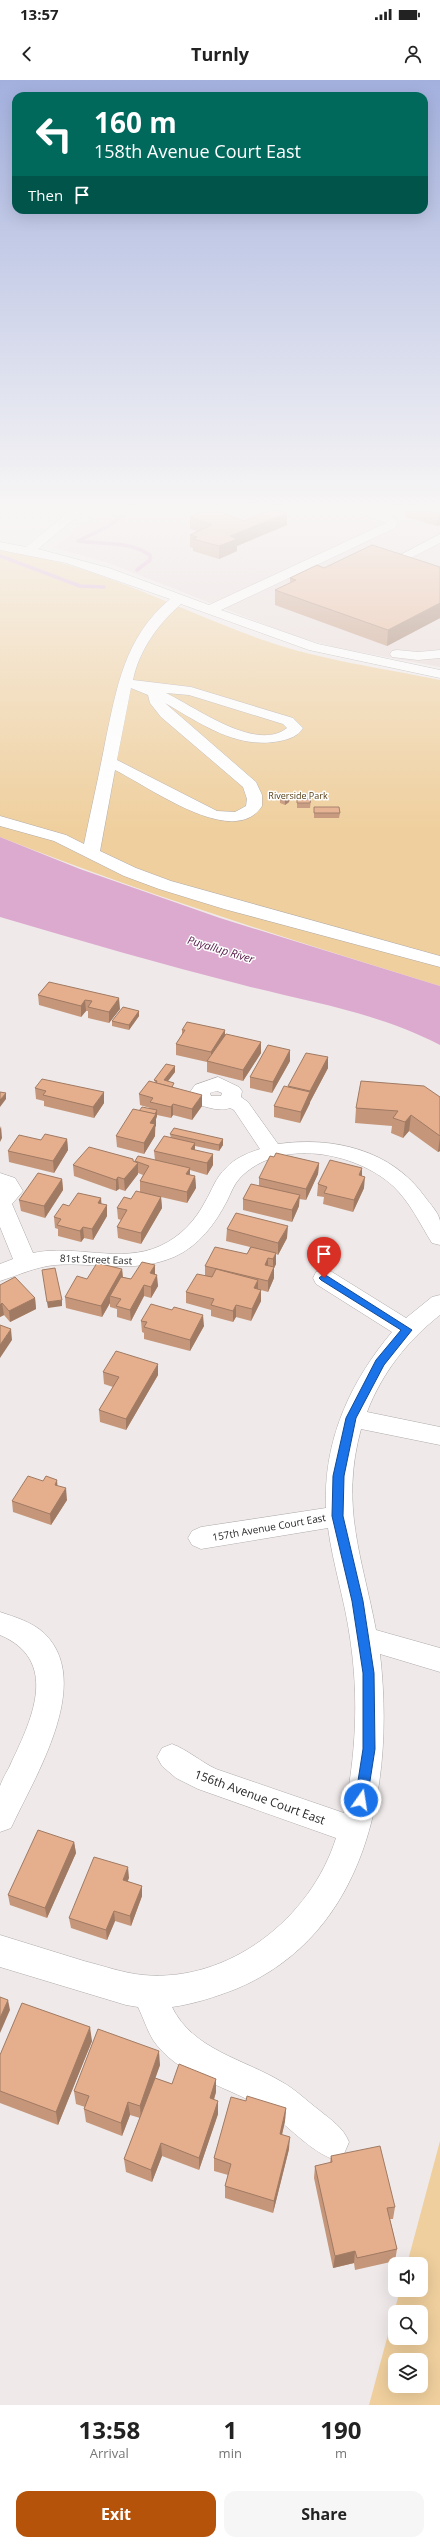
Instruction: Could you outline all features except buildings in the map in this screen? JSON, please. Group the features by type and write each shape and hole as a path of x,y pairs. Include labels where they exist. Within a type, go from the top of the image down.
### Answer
{"street":[{"path":"91,852 108,761 143,638 162,614"},
{"path":"220,614 303,644 440,674"},
{"path":"257,614 320,637 382,652 418,656 440,654"},
{"path":"131,684 156,693 233,745 241,776"},
{"path":"131,684 191,691 288,722 296,728 290,734 279,737 256,737 233,745"},
{"path":"108,761 207,813 220,816 242,815 251,810 255,804 255,795 241,776 196,742 166,714 156,703 156,693"},
{"path":"0,821 60,838 130,872 165,885 230,905 440,962"},
{"path":"231,1099 241,1106 272,1151 306,1147 332,1150 363,1159 386,1170 400,1181 422,1206 440,1238"},
{"name":"81st Street East","path":"0,1273 26,1262 64,1257 139,1260 171,1250 194,1235 216,1203 225,1182 237,1169 272,1151"},
{"path":"0,1180 8,1183 12,1191 6,1199 0,1201 26,1262"},
{"path":"324,1278 407,1330"},
{"path":"0,1951 126,1989 148,1993 191,1988 230,1976 284,1945 309,1922 330,1890 344,1862 365,1785 369,1749 368,1673 364,1638 337,1516 341,1454 351,1418 380,1363 407,1330 440,1303"},
{"path":"351,1418 440,1436"},
{"name":"157th Avenue Court East","path":"201,1538 337,1516"},
{"path":"0,1623 23,1633 37,1644 48,1665 51,1678 48,1704 31,1748 0,1818"},
{"path":"364,1638 440,1660"},
{"name":"156th Avenue Court East","path":"172,1757 186,1769 208,1780 353,1830"},
{"path":"148,1993 165,2028 182,2047 205,2062 272,2094 332,2142"}],"shaded area":[{"path":"237,614 440,614 440,667 338,648 294,636"}],"green space":[{"name":"Riverside Park","path":"0,614 195,614 287,648 330,659 440,680 440,986 274,934 163,897 0,837"},
{"path":"440,2141 440,2405 369,2405 388,2335 388,2345 428,2345 428,2305 396,2305 398,2297 428,2297 428,2257 409,2257"}],"water":[{"name":"Puyallup River","path":"0,837 80,869 220,918 440,986 440,1045 417,1034 369,1016 182,969 0,917"}],"route":[{"path":"324,1278 407,1330 389,1350 368,1382 350,1421 341,1454 338,1476 337,1516 343,1548 357,1601 364,1638 368,1673 370,1719 369,1749 365,1785 361,1800"}]}
